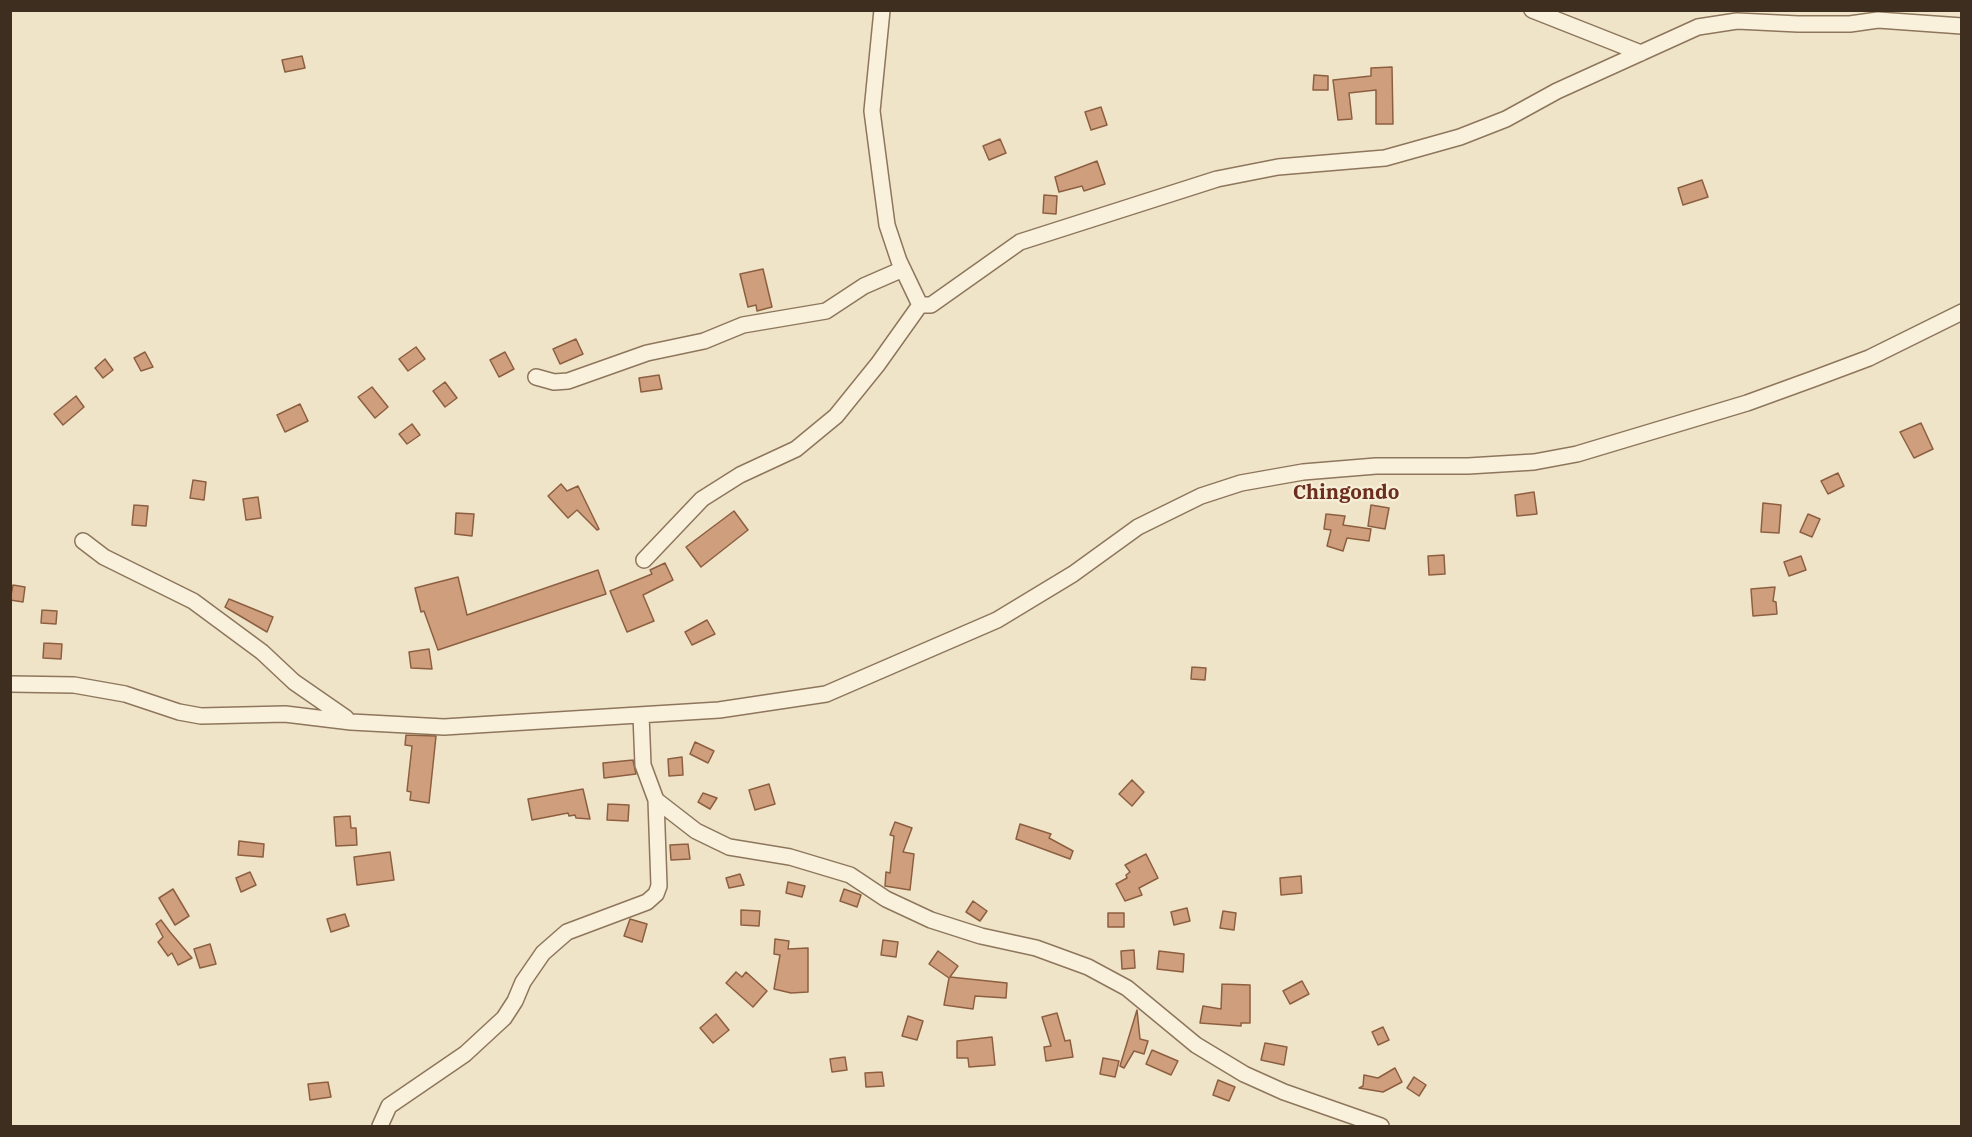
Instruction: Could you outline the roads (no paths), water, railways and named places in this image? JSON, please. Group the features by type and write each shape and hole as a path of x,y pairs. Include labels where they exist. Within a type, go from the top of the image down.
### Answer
{"street":[{"path":"882,10 872,111 887,225 903,269 920,305"},
{"path":"1532,10 1641,53"},
{"path":"1850,24 1862,10"},
{"path":"920,305 931,305 1020,242 1217,179 1278,167 1385,159 1460,137 1506,120 1557,91 1698,27 1737,21 1850,24 1878,20 1962,26"},
{"path":"536,377 554,382 568,381 647,353 704,341 743,325 826,311 864,286 903,269"},
{"path":"644,560 702,499 740,475 796,449 836,416 878,364 920,305"},
{"path":"10,684 74,685 124,694 179,712 201,716 285,714 351,722 444,727 719,710 826,694 997,620 1073,574 1138,528 1201,496 1241,483 1303,472 1377,466 1512,464 1577,454 1747,403 1813,379 1869,358 1962,312"},
{"path":"83,541 104,557 193,601 262,652 294,682 351,722"},
{"path":"380,1126 389,1106 465,1054 504,1018 523,982 543,953 567,932 647,902 656,894 659,886 656,800 643,765 641,715"},
{"path":"656,800 696,831 729,847 790,857 850,875 886,899 931,920 981,936 1036,948 1088,967 1127,988 1196,1045 1244,1074 1284,1092 1381,1126"}],"district":[{"name":"Chingondo","path":"1346,493"}]}
